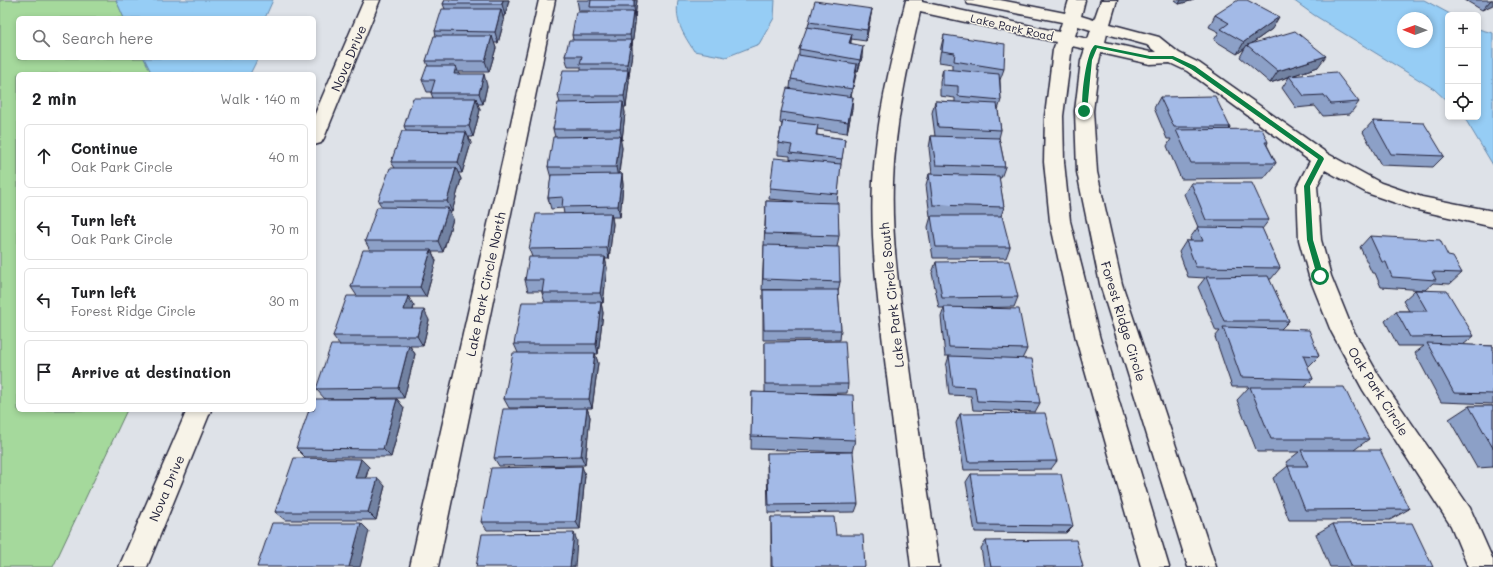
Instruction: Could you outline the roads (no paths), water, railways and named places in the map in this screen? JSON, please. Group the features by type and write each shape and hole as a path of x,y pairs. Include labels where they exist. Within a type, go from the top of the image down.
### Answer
{"street":[{"name":"Nova Drive","path":"316,133 372,0"},
{"name":"Lake Park Circle North","path":"424,567 547,0"},
{"name":"Lake Park Road","path":"974,0 1034,13 1071,19"},
{"name":"Forest Ridge Circle","path":"1109,0 1090,60 1084,111 1089,179 1110,284 1202,567"},
{"name":"Lake Park Road","path":"914,2 1071,19"},
{"name":"Lake Park Circle South","path":"914,2 887,131 883,182 884,244 891,319 925,567"},
{"path":"1155,567 1088,339 1060,221 1054,162 1054,116 1071,19 1098,37 1150,58 1173,57 1193,67 1321,159 1374,188 1420,204 1493,219"},
{"name":"Oak Park Circle","path":"1321,159 1307,186 1310,240 1320,276 1342,331 1368,377 1461,517 1482,567"},
{"name":"Nova Drive","path":"133,567 198,412"}],"water":[{"path":"116,0 273,0 266,16 123,16"},
{"path":"678,0 775,0 774,18 759,44 726,57 694,51 680,27 677,8"},
{"path":"1293,0 1424,0 1446,12 1445,12 1445,99 1434,89 1314,15"},
{"path":"1481,30 1493,33 1493,165 1466,120 1481,120"},
{"path":"145,60 257,60 251,72 151,72"}]}
